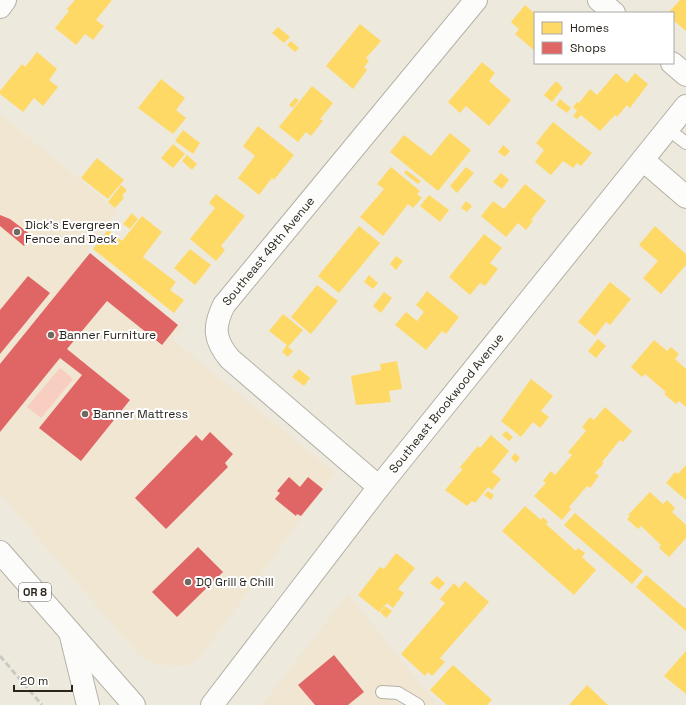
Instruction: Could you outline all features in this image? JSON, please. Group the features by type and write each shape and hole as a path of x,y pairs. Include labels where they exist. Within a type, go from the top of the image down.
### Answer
{"main road":[{"path":"0,7 5,0"},
{"name":"Southeast 49th Avenue","path":"379,487 230,359 220,348 216,332 218,318 224,305 476,0"},
{"path":"599,0 613,12"},
{"path":"673,64 686,75"},
{"name":"Southeast Brookwood Avenue","path":"212,705 379,487 686,106"},
{"path":"643,160 686,197"},
{"name":"OR 8","path":"0,552 134,705"},
{"path":"70,633 88,705"}],"lane":[{"path":"668,129 686,142"},
{"path":"382,692 398,693 418,705"}],"shaded area":[{"path":"0,114 118,211 87,250 182,327 172,339 335,473 203,653 195,662 186,666 155,664 141,657 0,494"},
{"path":"60,368 73,379 41,418 27,407"},
{"path":"348,594 437,705 262,705"}],"building: Homes":[{"path":"75,0 112,0 96,20 104,26 93,40 85,34 76,45 55,28 69,11 67,9"},
{"path":"680,0 686,0 686,31 674,21 674,12 669,12"},
{"path":"525,5 534,13 534,50 515,34 519,29 511,22"},
{"path":"360,24 381,41 366,58 369,61 364,67 367,70 353,89 326,66"},
{"path":"278,27 290,37 284,43 272,33"},
{"path":"291,41 299,48 295,52 287,45"},
{"path":"37,52 57,69 49,80 58,87 43,106 34,98 23,112 0,94 0,91 22,64 25,67"},
{"path":"482,62 495,73 489,81 511,100 489,126 466,106 460,113 448,102"},
{"path":"616,73 627,83 635,73 648,84 630,108 627,105 617,117 615,115 600,131 581,115 577,119 573,116 577,111 573,107 577,102 579,103 590,89 597,95"},
{"path":"161,79 185,98 176,110 186,118 173,134 138,108"},
{"path":"556,81 563,88 552,102 544,95"},
{"path":"312,86 333,103 320,119 323,121 311,136 306,132 298,142 279,127"},
{"path":"295,98 299,100 293,108 289,105"},
{"path":"560,99 571,108 567,113 556,105"},
{"path":"553,122 592,153 581,166 577,163 573,168 563,161 551,175 535,162 544,150 536,143"},
{"path":"258,126 294,155 274,180 272,178 259,195 238,178 255,156 243,146"},
{"path":"183,130 200,143 193,154 175,141"},
{"path":"450,133 471,150 438,191 390,152 404,135 431,156"},
{"path":"173,144 185,154 173,168 161,158"},
{"path":"503,145 510,151 505,157 498,152"},
{"path":"187,155 197,164 192,170 182,161"},
{"path":"97,158 124,180 108,199 81,178"},
{"path":"391,167 420,191 417,194 422,198 413,208 408,204 383,236 360,217 384,189 377,184"},
{"path":"466,167 474,173 457,193 450,186"},
{"path":"406,170 421,181 418,184 404,173"},
{"path":"501,173 509,180 502,189 493,182"},
{"path":"525,184 546,201 531,220 533,221 526,230 518,223 506,237 481,216 493,201 504,209"},
{"path":"121,185 127,190 122,196 124,198 115,208 108,202"},
{"path":"216,194 245,216 221,246 225,250 216,261 190,239 215,208 209,203"},
{"path":"429,195 449,210 440,222 420,206"},
{"path":"466,201 472,206 467,212 461,208"},
{"path":"132,213 138,219 130,229 123,224"},
{"path":"142,216 162,232 143,257 176,282 170,290 184,300 174,313 93,249 108,230 122,241"},
{"path":"359,226 380,243 339,293 318,276"},
{"path":"655,226 686,254 686,265 661,294 643,278 658,261 639,245"},
{"path":"484,234 502,248 490,263 498,269 485,286 480,283 470,295 449,277"},
{"path":"190,249 211,265 195,285 174,268"},
{"path":"396,256 403,261 396,270 390,264"},
{"path":"369,275 378,283 373,289 364,282"},
{"path":"610,282 631,299 610,325 606,322 595,336 578,322"},
{"path":"317,285 338,301 311,334 291,317"},
{"path":"427,291 459,317 446,334 442,331 426,350 395,325 406,312 417,321 424,312 416,305"},
{"path":"384,292 392,298 381,313 373,306"},
{"path":"283,314 303,330 288,347 293,351 288,357 282,352 287,345 269,331"},
{"path":"598,339 606,346 596,358 588,351"},
{"path":"654,340 667,351 671,347 679,354 675,359 686,369 686,407 679,401 676,404 664,394 666,392 645,374 642,377 631,367"},
{"path":"397,361 402,389 389,391 391,402 356,405 351,376 381,370 380,364"},
{"path":"299,369 310,378 304,386 292,377"},
{"path":"531,379 553,396 541,411 549,417 540,428 533,422 521,437 501,421"},
{"path":"605,407 632,431 623,442 620,440 602,462 604,463 595,473 599,476 590,488 587,486 569,507 571,509 562,520 534,496 546,483 543,481 551,471 555,475 572,455 568,452 586,431 582,427 590,417 594,420"},
{"path":"506,431 513,437 509,441 502,435"},
{"path":"491,435 509,451 492,472 501,479 492,490 488,487 475,503 472,501 467,506 445,490 462,470 460,467 478,446 480,448"},
{"path":"515,453 520,458 516,463 511,458"},
{"path":"686,465 686,500 666,483 675,472 678,474"},
{"path":"488,491 494,495 491,500 484,495"},
{"path":"650,492 663,504 667,500 675,508 672,512 686,525 686,538 669,557 659,548 661,545 641,526 638,529 627,519 630,516 628,515"},
{"path":"525,506 541,520 543,517 548,522 546,524 576,551 578,548 585,553 582,557 596,570 574,595 502,531"},
{"path":"575,513 643,571 632,584 564,525"},
{"path":"396,553 415,568 398,589 404,593 393,608 387,603 379,612 358,595 380,567 384,569"},
{"path":"646,575 686,609 686,631 636,587"},
{"path":"437,576 445,583 439,590 430,583"},
{"path":"465,581 489,602 440,658 445,662 432,676 428,672 425,676 401,654 445,603 440,599 454,583 459,588"},
{"path":"385,606 392,611 386,618 380,612"},
{"path":"686,651 686,694 664,676"},
{"path":"453,665 492,700 487,705 447,705 430,690"},
{"path":"587,685 608,705 569,705"}],"building: Shops":[{"name":"Dick's Evergreen Fence and Deck","path":"0,215 10,219 31,235 24,246 0,226"},
{"name":"Banner Furniture","path":"90,253 178,325 162,345 107,301 67,349 130,400 81,461 39,428 82,375 60,358 0,432 0,364"},
{"path":"28,276 50,293 0,354 0,310"},
{"path":"210,432 233,454 225,463 228,467 166,529 135,498 196,435 202,441"},
{"path":"289,477 300,487 308,477 323,489 301,516 297,514 296,516 275,499 280,493 277,491"},
{"name":"DQ Grill & Chill","path":"198,547 223,572 177,617 152,592"},
{"path":"334,655 364,692 348,705 315,705 298,685"}],"railway":[{"path":"0,656 42,705"}],"place":[{"name":"Dick's Evergreen Fence and Deck","path":"17,232"},
{"name":"Banner Furniture","path":"51,335"},
{"name":"Banner Mattress","path":"85,414"},
{"name":"DQ Grill & Chill","path":"188,582"}]}
